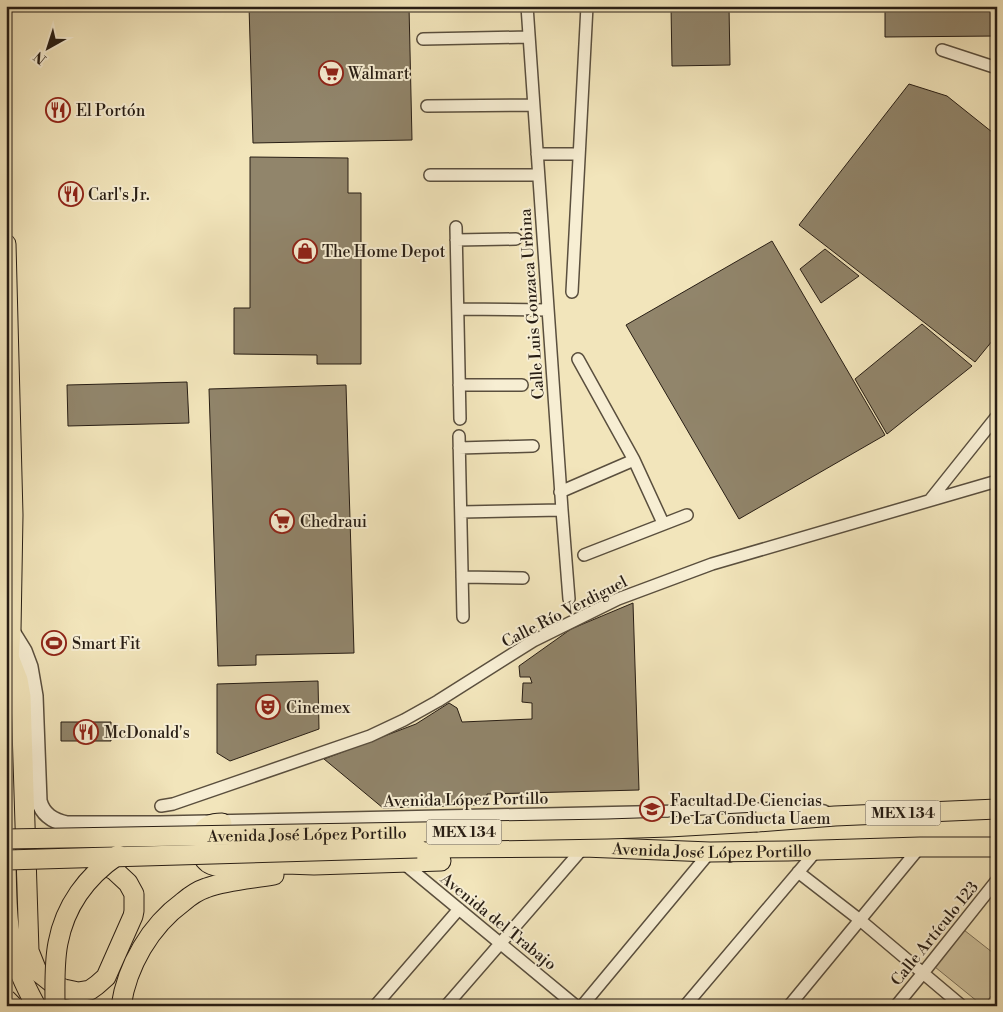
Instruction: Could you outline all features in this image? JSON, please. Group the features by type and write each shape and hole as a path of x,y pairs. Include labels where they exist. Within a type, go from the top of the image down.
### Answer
{"main road":[{"path":"6,244 13,515 12,630 6,702"},
{"path":"9,657 18,680 21,697 29,951 34,965 42,975 56,986 78,992 90,990 101,982 109,972 134,911 134,894 128,883 114,870 86,858"},
{"name":"Avenida José López Portillo","path":"6,838 669,827 835,816 997,810"},
{"path":"222,823 211,824 205,828 201,835 201,852 205,860 212,865 314,865 528,858 562,848"},
{"path":"55,1006 57,944 66,914 73,900 94,873 120,853 171,836"},
{"name":"Avenida José López Portillo","path":"6,861 417,848 584,848 710,852 997,847"},
{"path":"6,861 8,923 13,952 23,981 36,1006"},
{"path":"121,1006 132,968 153,931 170,912 193,894 218,884 287,873 314,865"},
{"path":"6,991 12,1006"},
{"path":"6,999 12,1006"}],"street":[{"name":"Calle Luis Gonzaca Urbina","path":"527,6 569,599"},
{"path":"572,292 587,6"},
{"path":"423,39 529,37"},
{"path":"942,50 997,68"},
{"path":"427,106 533,106"},
{"path":"537,154 579,154"},
{"path":"430,174 538,175"},
{"path":"456,227 460,419"},
{"path":"456,240 516,239"},
{"path":"458,309 548,310"},
{"path":"578,359 634,460 663,524"},
{"path":"459,386 522,385"},
{"path":"930,500 997,416"},
{"path":"464,618 459,442 533,446"},
{"path":"560,492 634,460"},
{"name":"Calle Río Verdiguel","path":"161,806 173,804 370,736 438,701 533,641 618,599 712,564 997,482"},
{"path":"461,512 562,510"},
{"path":"584,555 687,515"},
{"path":"462,577 523,578"},
{"name":"Avenida López Portillo","path":"12,630 24,651 34,681 38,796 41,807 49,817 67,824 222,823 807,809 835,816"},
{"path":"789,1006 920,847"},
{"path":"446,1006 584,848"},
{"path":"685,1006 816,850"},
{"path":"582,1006 710,852"},
{"name":"Avenida del Trabajo","path":"401,861 576,1006"},
{"path":"798,872 860,920 962,1006"},
{"name":"Calle Artículo 123","path":"896,1006 997,880"},
{"path":"375,1006 458,910"}],"shaded area":[{"path":"964,930 997,956 997,989 983,1006 935,967"}],"building":[{"name":"Walmart","path":"249,6 409,6 412,140 253,143"},
{"path":"671,6 729,6 730,65 672,66"},
{"path":"885,6 997,6 997,36 885,37"},
{"path":"909,84 947,96 997,136 997,335 975,362 799,225"},
{"name":"The Home Depot","path":"250,157 348,158 348,193 361,193 361,364 317,364 317,355 234,354 234,308 250,308"},
{"path":"772,241 885,435 739,519 626,325"},
{"path":"825,249 859,276 821,303 800,269"},
{"path":"922,324 972,366 887,434 855,379"},
{"path":"187,382 189,423 68,426 67,385"},
{"name":"Chedraui","path":"346,385 354,653 256,655 256,665 218,666 209,389"},
{"path":"633,603 639,790 487,794 487,805 383,808 324,759 416,724 449,703 457,708 462,722 532,719 532,703 522,702 523,683 532,683 530,677 520,677 519,666 571,629"},
{"name":"Cinemex","path":"318,681 319,729 230,761 217,753 217,684"},
{"name":"McDonald's","path":"61,722 111,722 111,741 61,741"}],"place":[{"name":"Walmart","path":"331,73"},
{"name":"El Portón","path":"58,110"},
{"name":"Carl's Jr.","path":"71,194"},
{"name":"The Home Depot","path":"305,251"},
{"name":"Chedraui","path":"282,521"},
{"name":"Smart Fit","path":"54,643"},
{"name":"Cinemex","path":"268,707"},
{"name":"McDonald's","path":"86,732"},
{"name":"Facultad De Ciencias De La Conducta Uaem","path":"652,809"}]}
